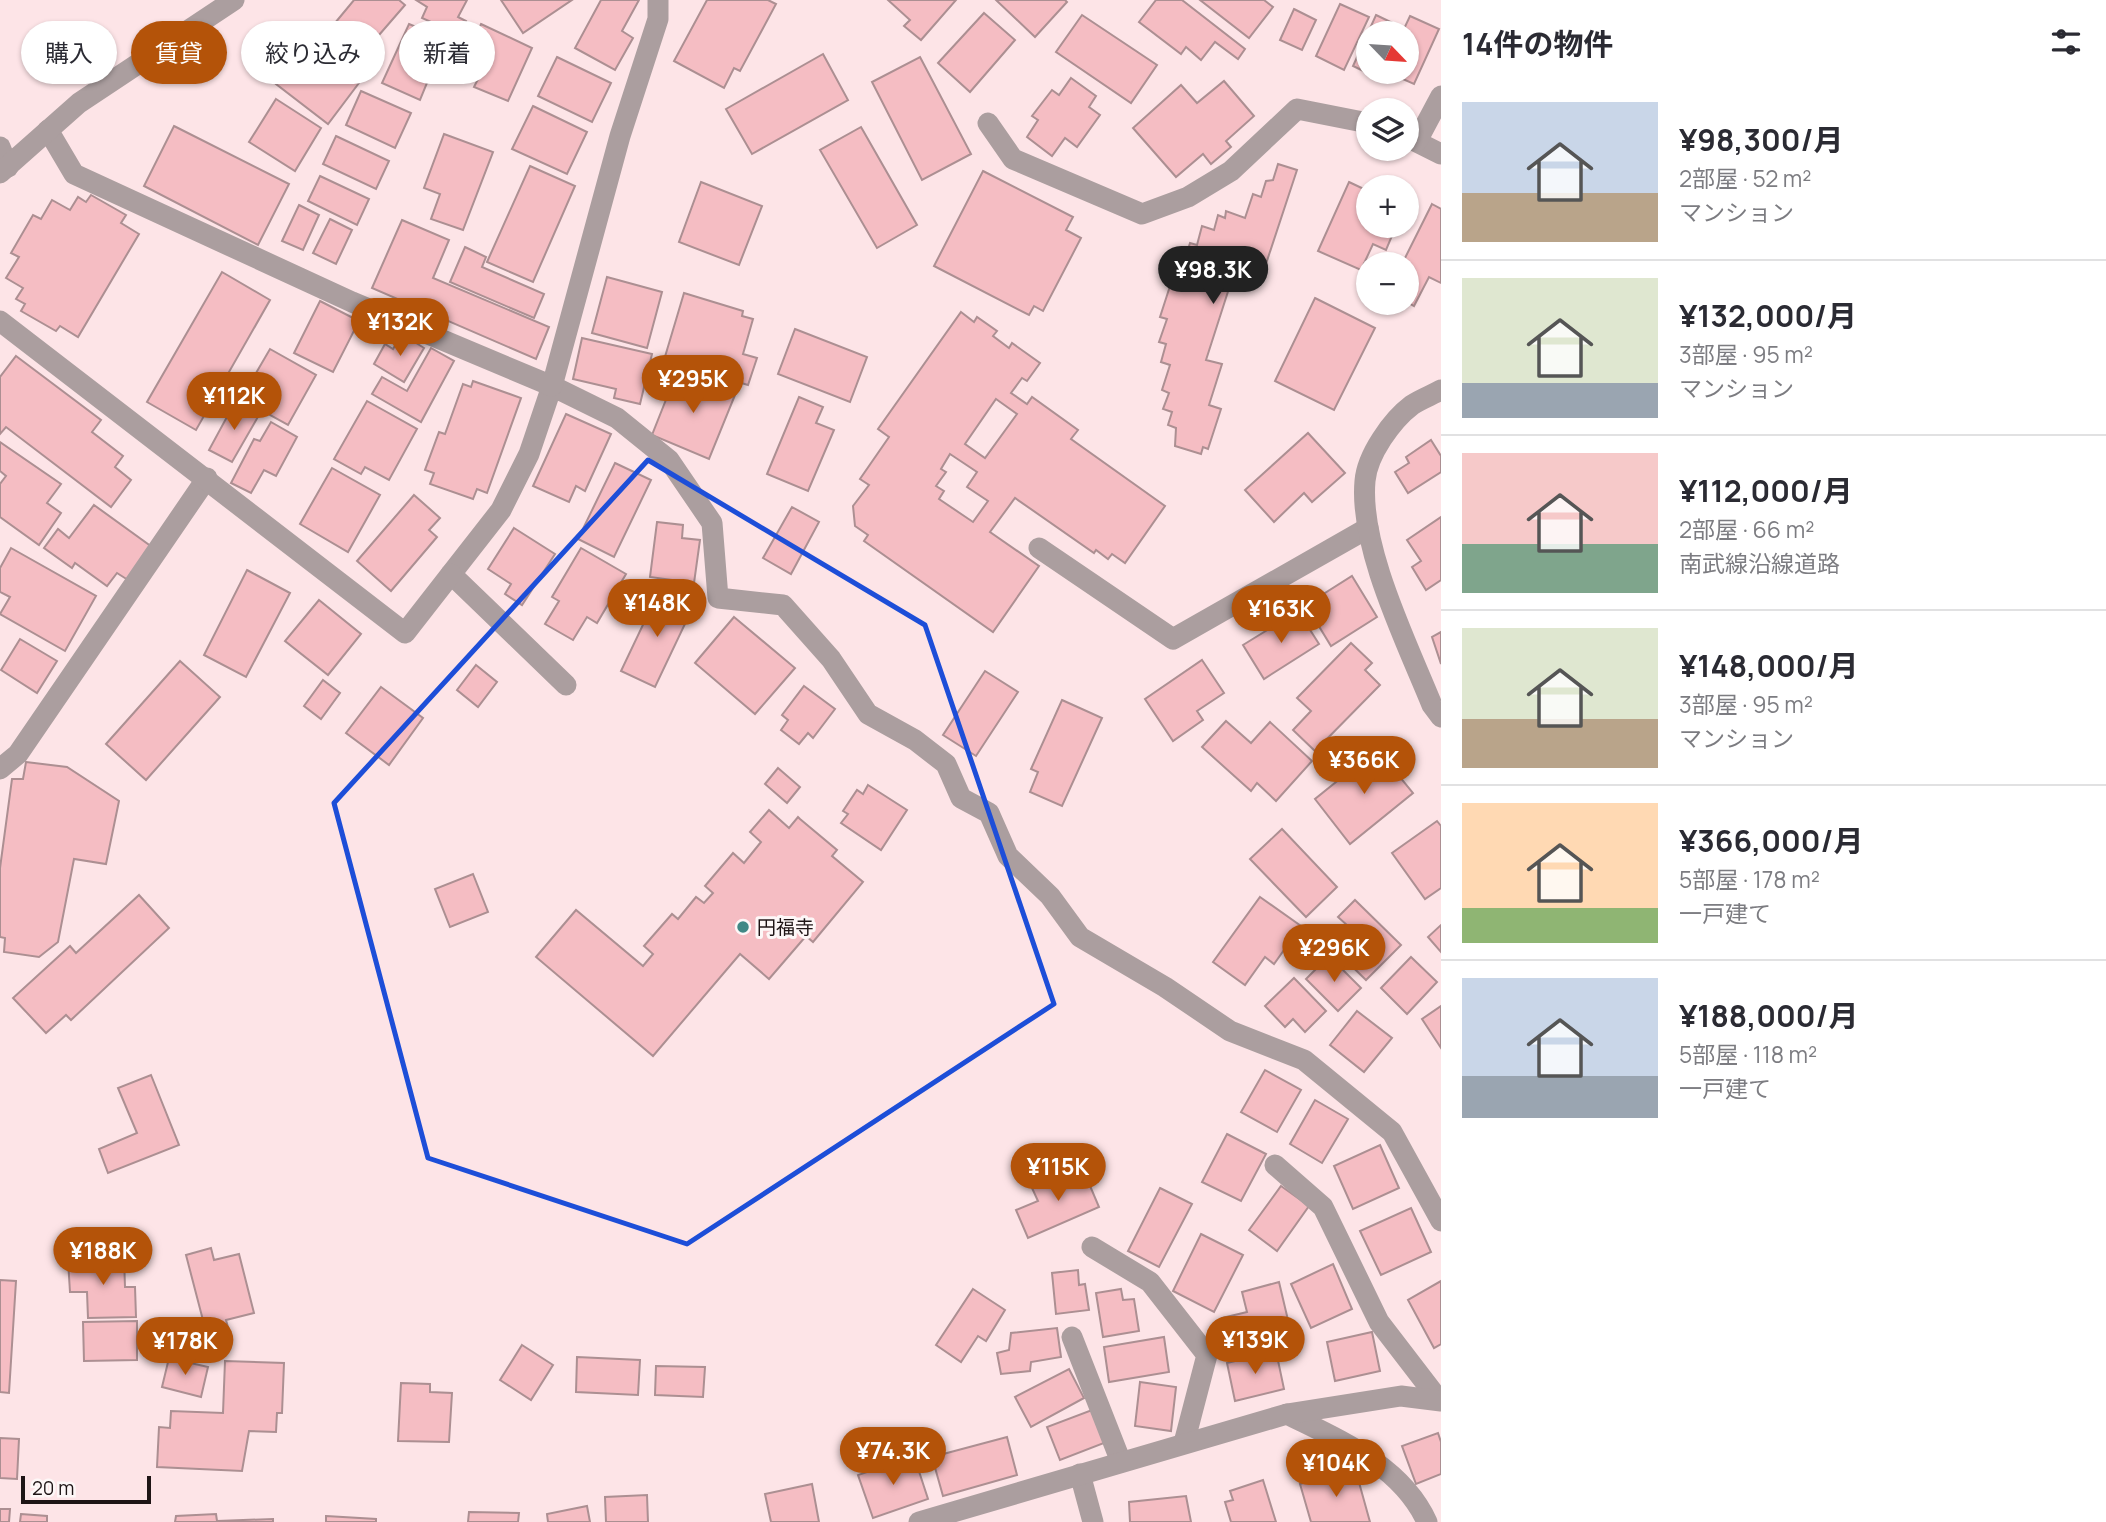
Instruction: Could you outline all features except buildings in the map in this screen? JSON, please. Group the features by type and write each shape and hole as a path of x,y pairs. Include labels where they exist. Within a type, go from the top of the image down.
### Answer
{"street":[{"path":"3,162 48,130 79,103 234,0"},
{"path":"0,321 208,478 405,633 501,510 529,454 552,386 620,136 658,19 658,0"},
{"path":"1419,129 1441,96"},
{"path":"988,123 1013,159 1142,214 1188,197 1231,171 1297,109 1356,121"},
{"path":"48,130 74,174 352,302 552,386 617,418 669,460 712,523 718,598 783,605 831,659 868,715 915,740 946,764 961,798 989,813 1008,856 1050,897 1080,937 1165,987 1230,1031 1304,1060 1392,1132 1441,1221"},
{"path":"1419,143 1441,154"},
{"path":"1441,390 1411,406 1380,441 1365,479 1368,528 1383,581 1432,705 1441,717"},
{"path":"0,769 18,754 208,478"},
{"path":"1039,548 1173,639 1368,528"},
{"path":"451,574 566,685"},
{"path":"1275,1165 1323,1207 1379,1322 1440,1401"},
{"path":"1092,1247 1150,1282 1207,1354 1184,1443"},
{"path":"1072,1337 1121,1462"},
{"path":"919,1522 1287,1414 1401,1396 1440,1401"},
{"path":"1287,1414 1363,1453 1394,1478 1427,1522"},
{"path":"1080,1474 1093,1522"}],"highlighted area":[{"path":"648,460 925,625 1054,1004 687,1244 428,1158 334,803"}],"place":[{"name":"円福寺","path":"743,927"}]}
